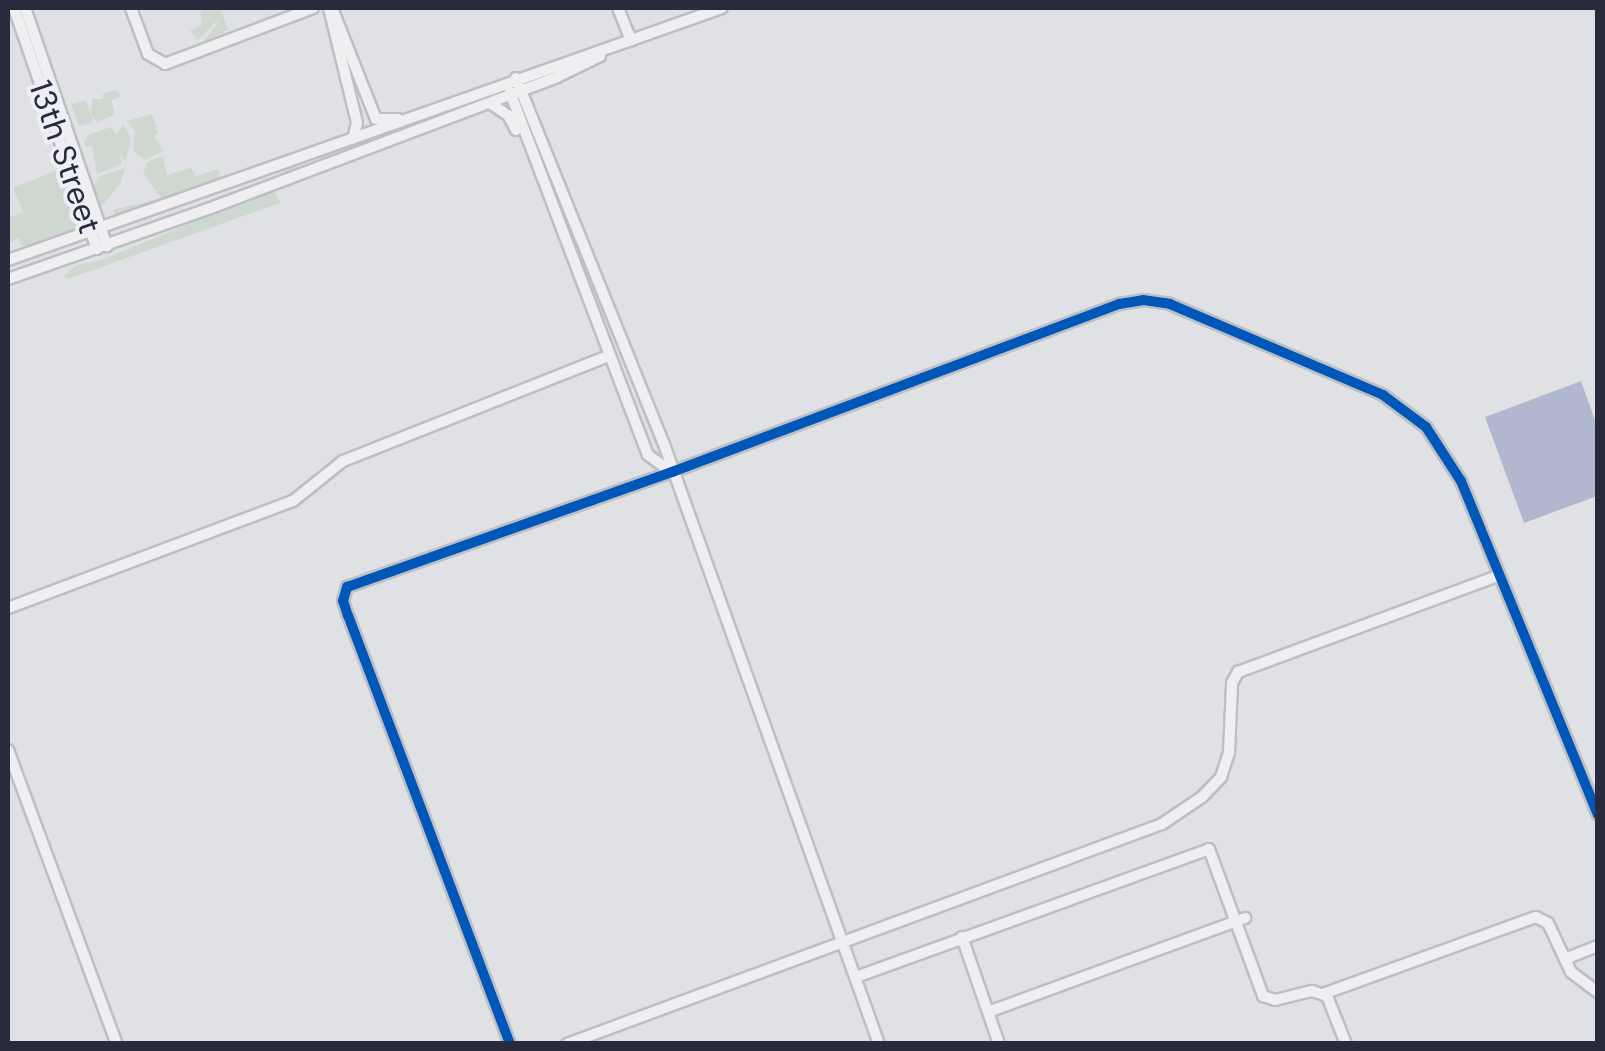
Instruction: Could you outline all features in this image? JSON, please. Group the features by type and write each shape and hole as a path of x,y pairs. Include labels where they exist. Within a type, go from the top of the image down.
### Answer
{"street":[{"name":"13th Street","path":"14,8 102,248"},
{"name":"13th Street","path":"25,8 95,230"},
{"path":"131,8 148,54 164,64 313,8"},
{"path":"330,8 357,124 353,140"},
{"path":"330,8 376,119 404,121"},
{"path":"618,8 631,40"},
{"path":"8,260 722,8"},
{"path":"8,279 102,248 515,93 631,40"},
{"path":"512,80 536,168"},
{"path":"515,93 672,472 879,1044"},
{"path":"490,102 508,115 548,184 608,356 648,456 672,472"},
{"path":"510,1044 343,592 357,581 672,472 1118,304 1154,300 1362,386 1411,412 1451,461 1598,815"},
{"path":"8,608 293,501 343,461 608,356"},
{"path":"567,1044 1162,824 1202,798 1221,776 1229,753 1232,683 1238,672 1500,575"},
{"path":"8,750 117,1044"},
{"path":"856,977 1204,848 1214,854 1267,999 1312,991 1323,994 1529,917 1548,923 1571,972 1598,992"},
{"path":"988,1012 1241,920"},
{"path":"962,937 1000,1044"},
{"path":"1565,959 1598,946"},
{"path":"1323,994 1346,1044"}],"shaded area":[{"path":"220,8 228,30 204,42 222,16 198,40 190,31 202,24 200,11"},
{"path":"117,89 121,97 111,100 115,114 97,123 92,116 92,123 79,126 71,104 86,100 91,114 92,99 103,99 103,94"},
{"path":"152,114 158,134 154,136 164,151 144,160 133,150 135,131 127,121"},
{"path":"123,125 131,138 126,161 120,156 122,164 97,174 92,146 86,147 84,143 88,135 111,127 117,134"},
{"path":"163,156 167,175 191,168 196,176 219,170 219,180 162,200 143,172 147,162"},
{"path":"297,164 298,168 115,214 114,210"},
{"path":"125,168 120,184 97,212 92,189 100,176"},
{"path":"66,170 72,186 77,228 27,246 21,245 18,237 8,245 8,218 23,212 13,188"},
{"path":"274,189 280,203 68,279 64,276 76,265 101,260"}],"water":[{"path":"1581,381 1597,426 1597,496 1524,523 1485,417"}],"cycle path":[{"path":"510,1044 348,616 343,601 347,587 672,472 1119,304 1143,300 1170,304 1383,395 1426,427 1461,481 1598,815"}]}
